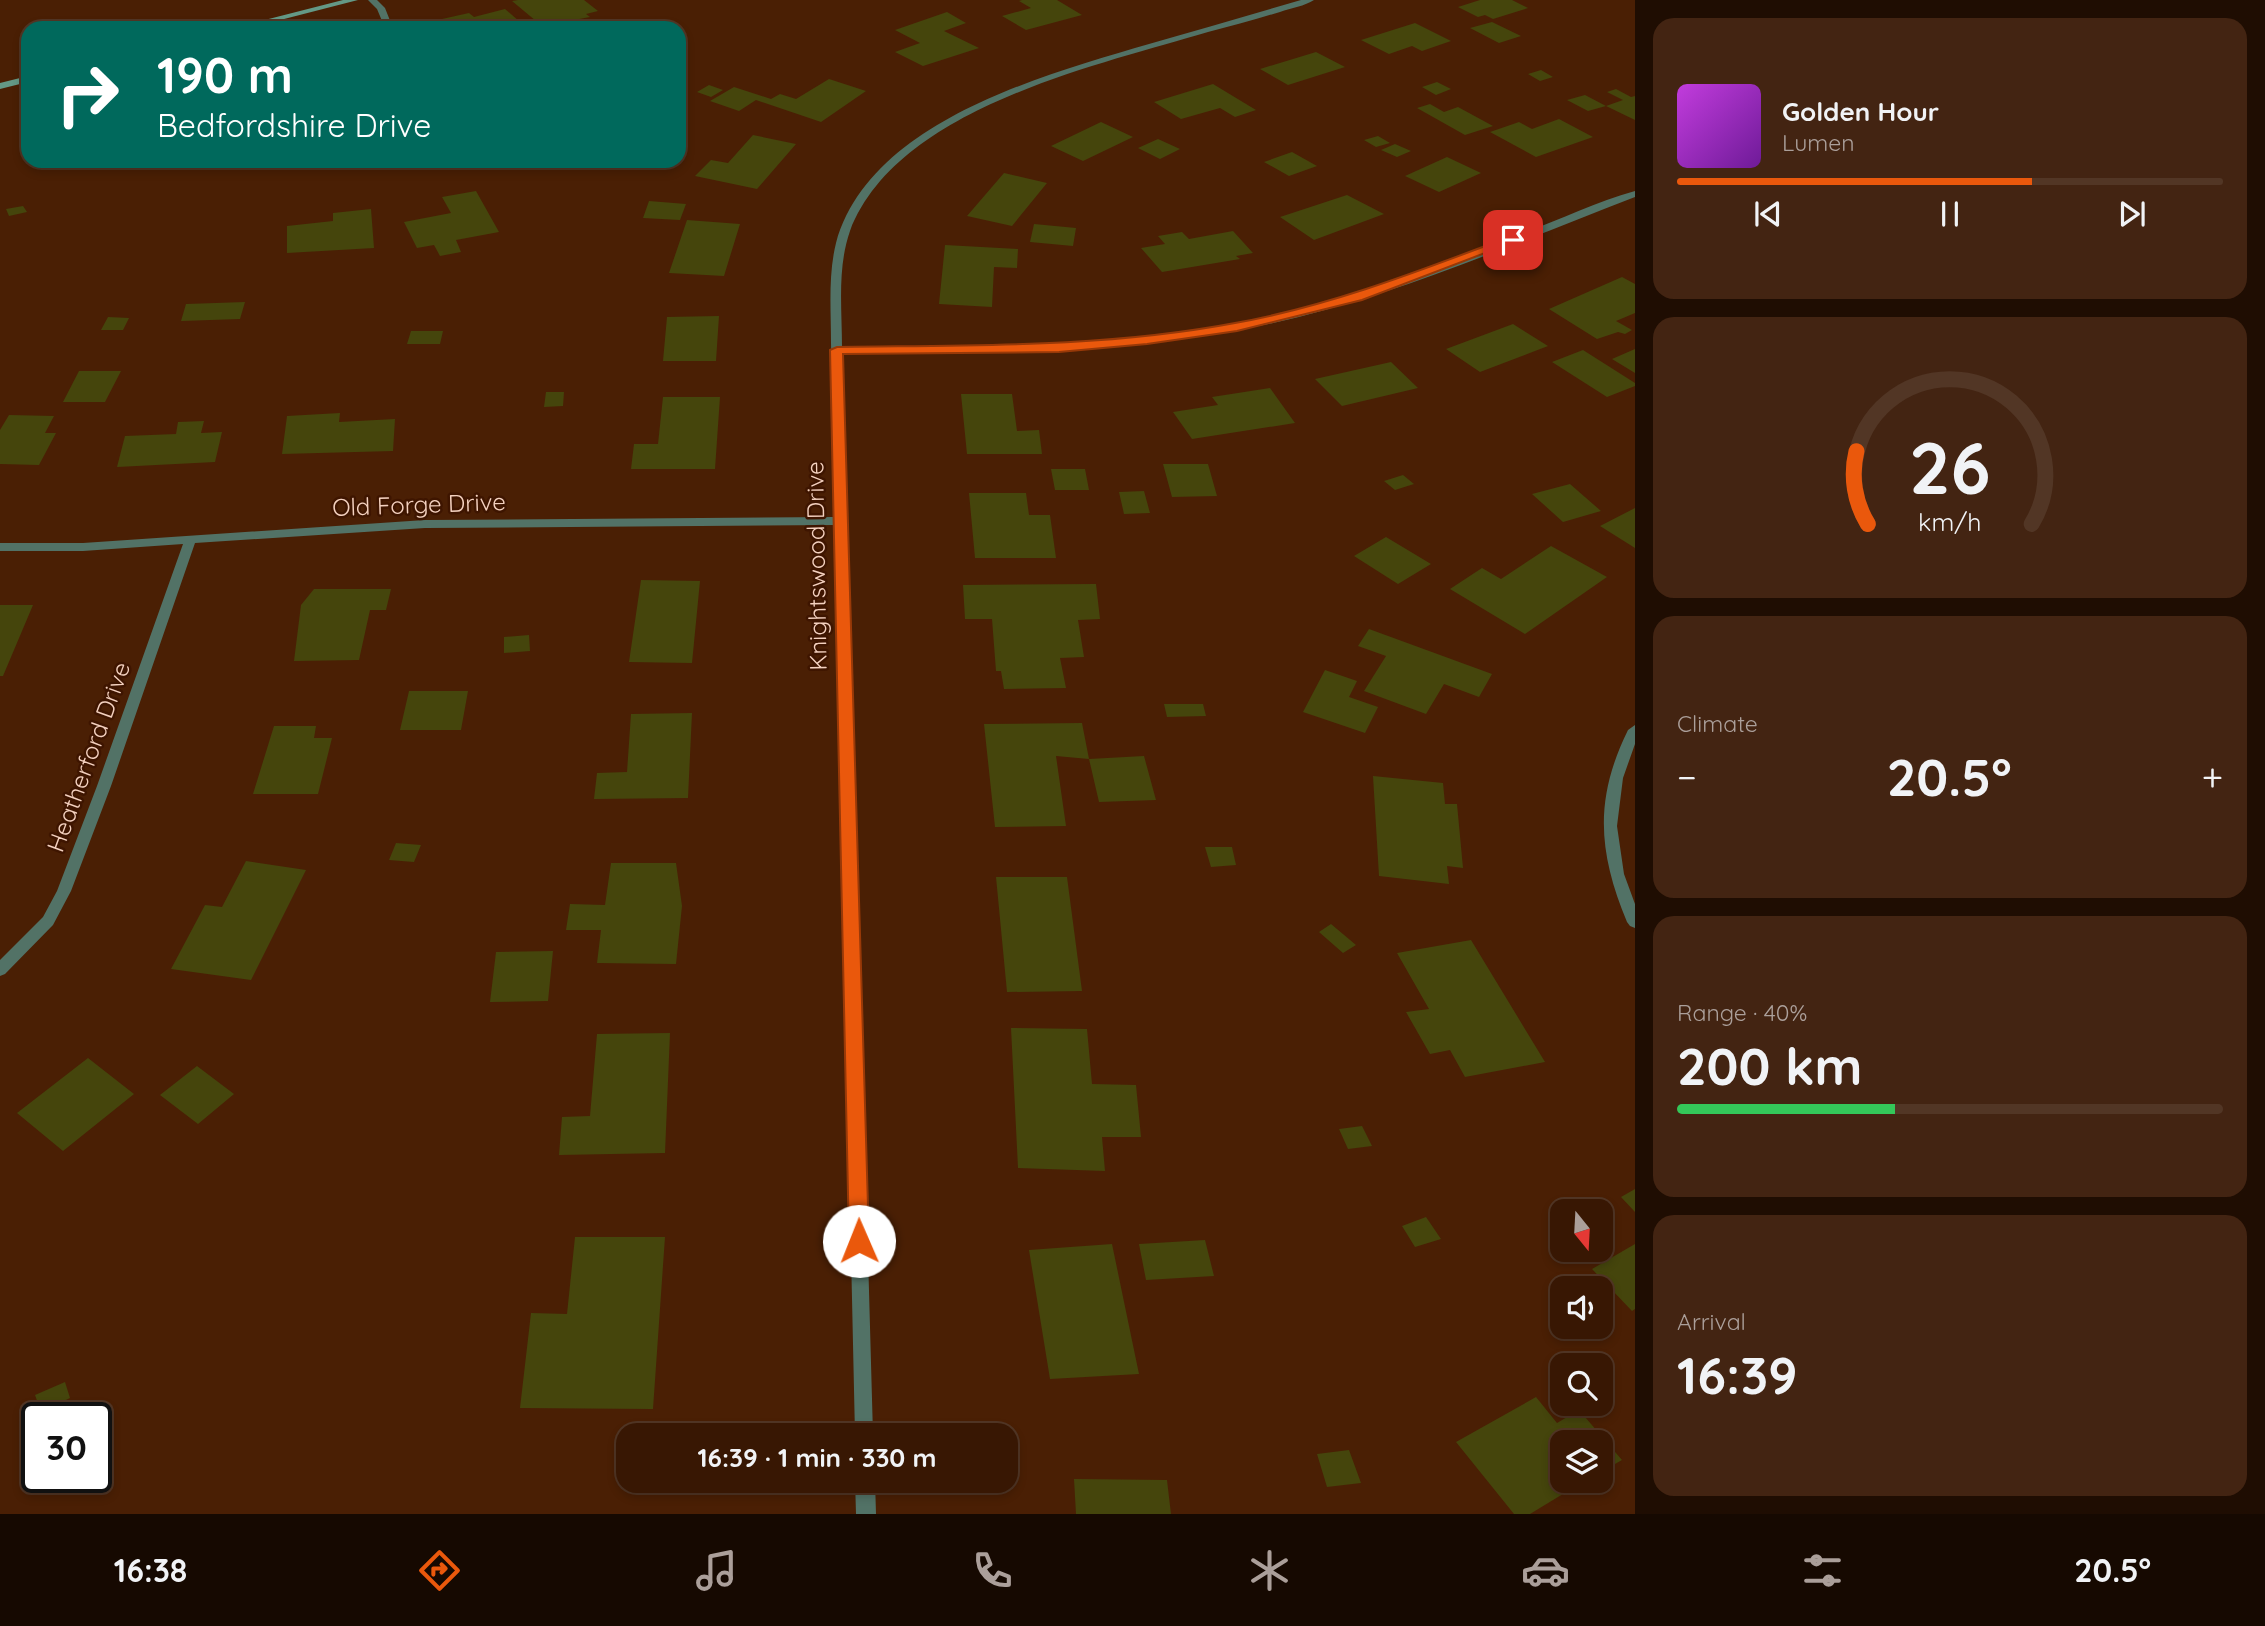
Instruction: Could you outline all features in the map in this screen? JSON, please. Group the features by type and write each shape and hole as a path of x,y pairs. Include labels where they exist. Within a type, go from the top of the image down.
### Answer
{"main road":[{"path":"268,21 354,0"},
{"path":"0,86 21,81"}],"street":[{"path":"372,0 386,21"},
{"name":"Knightswood Drive","path":"864,1423 837,350 837,258 846,227 864,197 891,166 928,135 968,111 1022,88 1310,0"},
{"path":"837,350 1059,348 1147,341 1237,327 1358,297 1635,194"},
{"name":"Old Forge Drive","path":"0,547 83,547 425,524 841,521"},
{"name":"Heatherford Drive","path":"0,970 48,921 64,891 190,541"},
{"path":"1635,730 1627,743 1612,790 1609,818 1613,867 1635,922"},
{"path":"865,1493 866,1514"}],"building":[{"path":"584,0 598,11 586,14 590,17 569,21 536,21 512,1"},
{"path":"1057,0 1082,15 1026,30 1002,16 1031,8 1019,1"},
{"path":"1480,0 1512,0 1528,8 1493,19 1485,15 1478,17 1458,7"},
{"path":"505,9 519,21 442,19 469,13 474,17"},
{"path":"947,12 966,23 944,31 979,48 923,66 895,52 920,43 895,30"},
{"path":"1492,22 1521,36 1499,43 1470,28"},
{"path":"1415,23 1451,41 1422,51 1412,46 1389,54 1361,40"},
{"path":"1316,52 1345,67 1288,85 1260,69"},
{"path":"1541,70 1553,77 1540,81 1528,74"},
{"path":"829,79 866,91 821,122 756,100 739,111 710,101 734,87 771,99 780,94 796,99"},
{"path":"1437,82 1451,89 1436,95 1422,87"},
{"path":"1213,84 1256,110 1235,117 1220,108 1181,119 1154,102"},
{"path":"709,85 723,90 711,97 697,92"},
{"path":"1616,89 1631,97 1635,96 1635,120 1606,106 1623,100 1607,92"},
{"path":"1585,95 1606,106 1588,111 1567,100"},
{"path":"1430,104 1444,112 1458,107 1493,126 1465,135 1417,108"},
{"path":"1559,119 1593,137 1536,157 1490,132 1519,122 1532,129"},
{"path":"1101,122 1133,137 1083,161 1051,146"},
{"path":"753,135 796,144 757,189 695,176 711,160 728,163"},
{"path":"1378,136 1390,143 1376,147 1364,140"},
{"path":"1158,139 1180,149 1160,159 1138,148"},
{"path":"1395,144 1411,151 1397,157 1381,150"},
{"path":"1292,152 1317,166 1289,176 1264,162"},
{"path":"1447,157 1481,173 1439,192 1405,176"},
{"path":"1004,173 1047,183 1012,226 967,216"},
{"path":"476,191 499,232 456,240 461,252 440,256 434,245 417,248 404,222 451,213 442,197"},
{"path":"1347,195 1384,214 1314,240 1280,217"},
{"path":"649,201 686,204 680,220 643,218"},
{"path":"23,206 27,212 9,216 6,209"},
{"path":"371,209 374,248 287,253 287,226 333,221 333,213"},
{"path":"687,220 740,224 724,276 669,273"},
{"path":"1034,224 1076,228 1073,246 1030,242"},
{"path":"1233,231 1253,253 1236,256 1240,259 1162,272 1141,248 1165,244 1158,236 1182,232 1189,239"},
{"path":"945,245 1018,249 1017,268 994,267 992,307 939,304"},
{"path":"1622,277 1635,284 1635,313 1616,321 1632,330 1625,334 1618,332 1597,339 1549,309"},
{"path":"245,302 240,319 181,321 186,304"},
{"path":"719,316 716,361 663,361 667,317"},
{"path":"108,317 129,318 123,330 101,330"},
{"path":"1513,324 1548,346 1480,372 1446,349"},
{"path":"411,331 443,331 440,344 407,344"},
{"path":"1635,349 1635,373 1612,359"},
{"path":"1583,350 1635,383 1635,386 1607,397 1552,362"},
{"path":"1391,362 1418,388 1342,406 1315,379"},
{"path":"79,371 121,371 105,402 63,402"},
{"path":"1270,388 1295,423 1192,439 1173,412 1218,405 1212,397"},
{"path":"546,392 564,392 563,406 544,407"},
{"path":"961,394 1012,394 1017,431 1039,430 1042,454 967,454"},
{"path":"663,397 720,397 715,469 631,469 634,444 658,444"},
{"path":"340,413 339,422 395,419 393,451 282,454 287,416"},
{"path":"9,415 54,416 45,433 56,433 39,465 0,464 0,430"},
{"path":"204,421 201,433 222,432 215,462 117,467 125,436 176,434 178,422"},
{"path":"1163,464 1208,464 1217,496 1172,497"},
{"path":"1051,469 1085,469 1089,490 1055,490"},
{"path":"1403,475 1414,484 1395,490 1384,481"},
{"path":"1570,484 1601,511 1563,522 1532,494"},
{"path":"1144,491 1150,513 1124,514 1119,492"},
{"path":"969,493 1026,493 1029,515 1050,515 1056,558 975,558"},
{"path":"1635,508 1635,548 1600,526"},
{"path":"1386,537 1431,564 1398,584 1354,556"},
{"path":"1551,546 1607,577 1525,634 1450,589 1482,568 1501,579"},
{"path":"641,580 700,581 692,663 629,662"},
{"path":"1096,584 1100,619 1078,620 1084,657 1060,658 1066,688 1004,689 1001,671 996,671 992,619 965,619 963,585"},
{"path":"314,589 391,589 386,610 370,610 359,660 294,661 301,605"},
{"path":"0,605 33,605 3,676 0,676"},
{"path":"1369,629 1492,674 1479,697 1444,684 1426,714 1364,691 1386,656 1358,646"},
{"path":"529,635 530,651 504,653 504,637"},
{"path":"1325,670 1357,681 1349,697 1378,707 1365,733 1303,712"},
{"path":"409,691 468,691 461,730 400,730"},
{"path":"1164,704 1203,704 1206,716 1167,717"},
{"path":"692,713 688,798 594,799 597,773 627,772 631,714"},
{"path":"1082,723 1089,759 1056,756 1066,826 995,827 984,724"},
{"path":"274,726 316,726 314,738 332,738 318,794 253,794"},
{"path":"1144,756 1156,800 1099,802 1089,759"},
{"path":"1373,776 1443,783 1445,804 1457,804 1463,868 1447,866 1449,884 1379,876"},
{"path":"396,843 421,845 414,862 389,860"},
{"path":"1205,847 1232,847 1236,865 1211,867"},
{"path":"246,861 306,870 251,980 171,969 205,905 222,907"},
{"path":"611,863 676,863 682,906 676,964 597,963 601,930 566,930 570,904 605,905"},
{"path":"996,877 1067,877 1082,991 1007,992"},
{"path":"1331,924 1356,945 1343,953 1319,932"},
{"path":"1471,940 1545,1062 1465,1077 1450,1050 1430,1054 1406,1012 1429,1009 1397,953"},
{"path":"553,951 548,1001 490,1002 496,952"},
{"path":"1011,1028 1087,1029 1092,1084 1136,1085 1141,1137 1102,1137 1105,1171 1018,1168"},
{"path":"670,1033 665,1153 559,1155 562,1117 590,1116 597,1034"},
{"path":"88,1058 134,1094 63,1151 17,1113"},
{"path":"197,1066 234,1094 198,1124 160,1095"},
{"path":"1362,1126 1372,1146 1348,1149 1339,1129"},
{"path":"1635,1189 1635,1212 1621,1197"},
{"path":"1426,1217 1441,1239 1415,1247 1402,1226"},
{"path":"575,1237 665,1237 653,1409 520,1408 531,1313 567,1314"},
{"path":"1205,1240 1214,1276 1146,1280 1139,1244"},
{"path":"1112,1244 1139,1374 1050,1379 1029,1250"},
{"path":"1635,1244 1635,1309 1632,1311 1613,1291 1613,1276 1599,1276 1592,1269 1604,1262 1614,1262 1614,1256"},
{"path":"65,1382 70,1398 62,1402 37,1402 35,1395"},
{"path":"1536,1397 1557,1423 1569,1416 1584,1416 1596,1430 1550,1430 1550,1493 1565,1493 1530,1514 1514,1514 1456,1442"},
{"path":"1349,1450 1361,1483 1327,1487 1317,1454"},
{"path":"1613,1450 1622,1460 1613,1465"},
{"path":"1074,1479 1167,1480 1171,1514 1076,1514"}],"route":[{"path":"859,1241 837,350 1059,348 1147,341 1237,327 1358,297 1513,240"}]}
